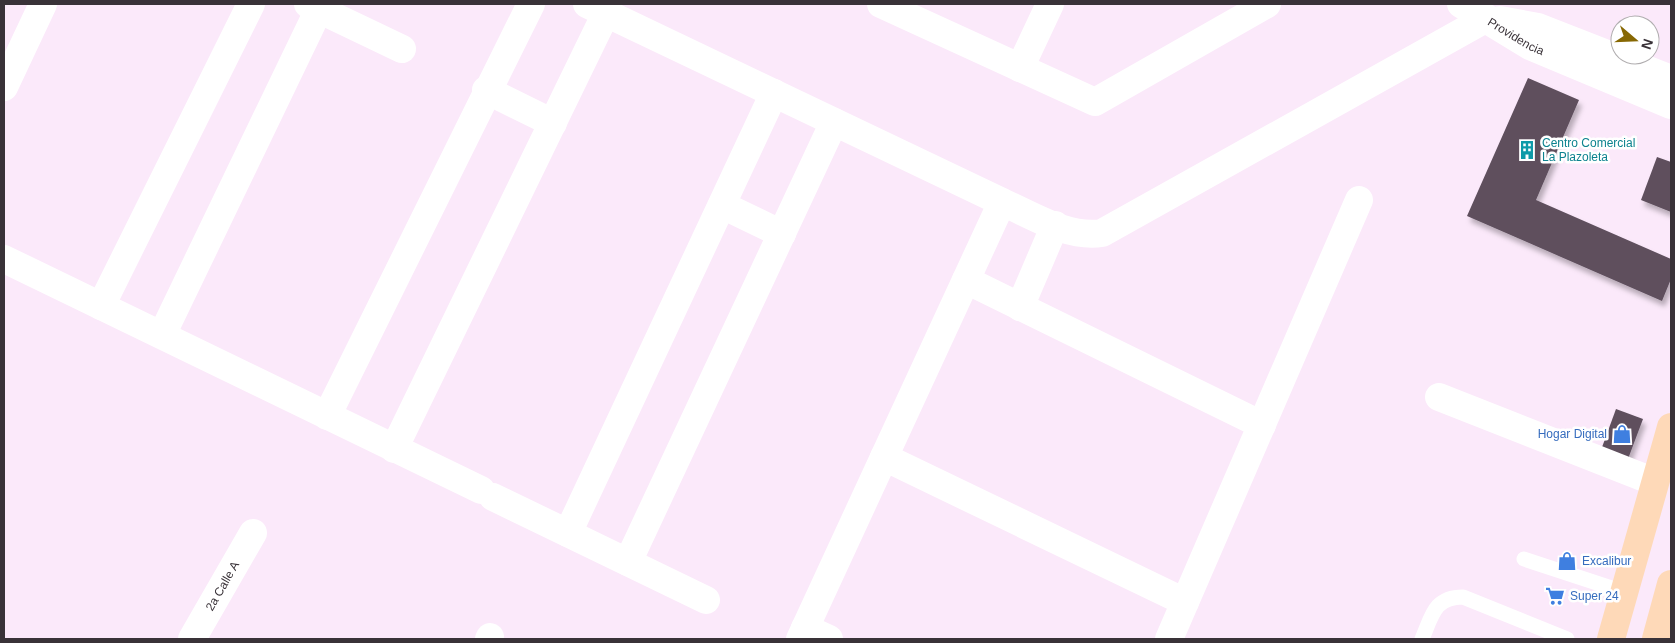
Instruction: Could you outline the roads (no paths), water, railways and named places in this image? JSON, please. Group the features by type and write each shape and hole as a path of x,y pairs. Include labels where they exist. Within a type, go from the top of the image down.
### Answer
{"main road":[{"path":"1612,639 1671,427"},
{"path":"1656,639 1671,584"}],"street":[{"path":"4,87 43,4"},
{"path":"101,306 251,4"},
{"path":"327,416 486,90 531,4"},
{"path":"882,4 1095,102 1267,4"},
{"path":"1020,68 1050,4"},
{"path":"1461,4 1486,18"},
{"path":"162,336 314,6 402,49"},
{"path":"394,449 553,123 596,8 1002,202 1055,226 1085,236 1102,233 1486,18"},
{"name":"Providencia","path":"1486,18 1538,28 1671,78"},
{"name":"Providencia","path":"1486,18 1530,46 1671,105"},
{"path":"486,90 553,123"},
{"path":"568,533 774,93"},
{"path":"628,562 834,122"},
{"path":"1169,639 1359,200"},
{"path":"812,635 884,457 1002,202"},
{"path":"722,205 782,234"},
{"path":"1020,307 1055,226"},
{"path":"4,259 706,600"},
{"path":"966,280 1262,425"},
{"path":"1439,397 1655,482"},
{"path":"884,457 1186,602"},
{"name":"2a Calle A","path":"192,639 253,533"}],"lane":[{"path":"1524,559 1624,592"},
{"path":"1422,639 1433,613 1442,600 1451,597 1463,597 1567,639"}],"place":[{"name":"Centro Comercial La Plazoleta","path":"1527,150"},
{"name":"Hogar Digital","path":"1622,434"},
{"name":"Excalibur","path":"1567,561"},
{"name":"Super 24","path":"1555,596"}]}
